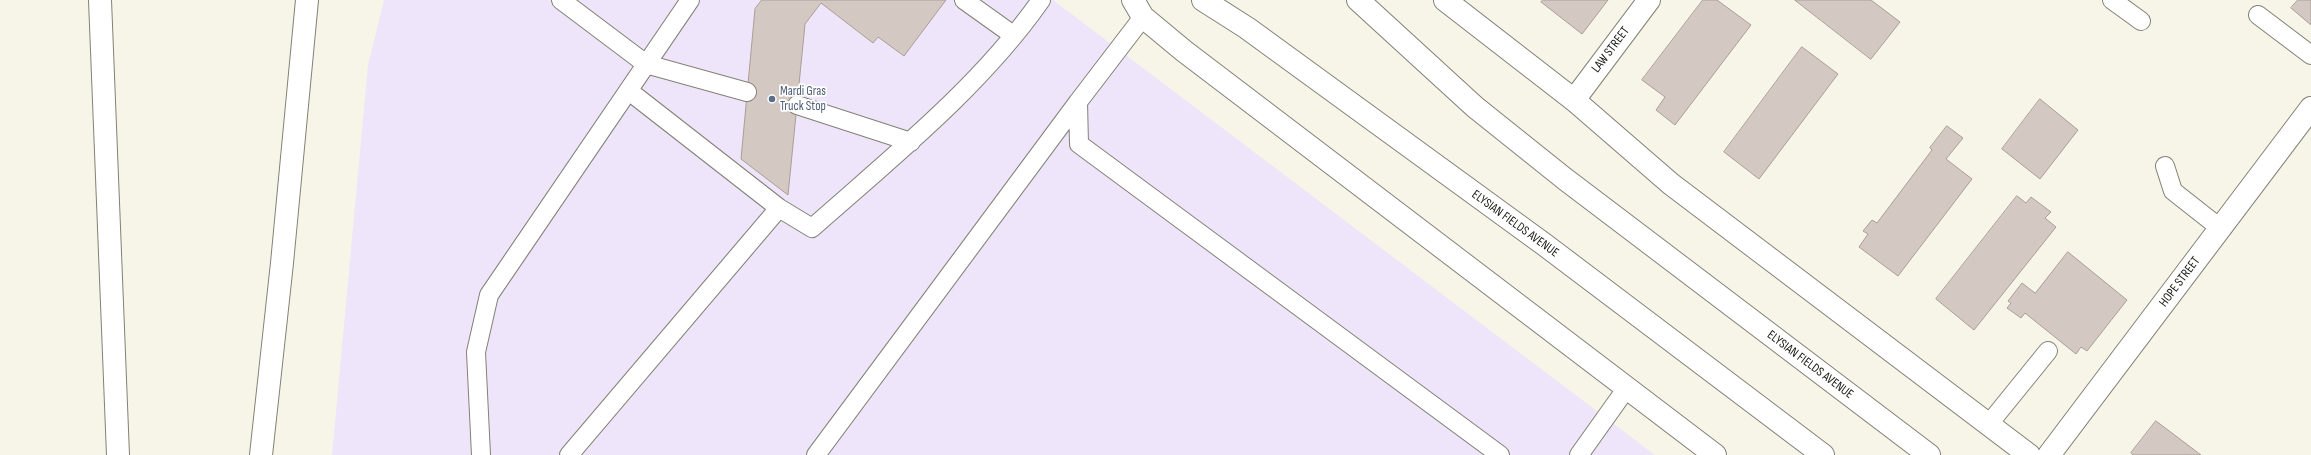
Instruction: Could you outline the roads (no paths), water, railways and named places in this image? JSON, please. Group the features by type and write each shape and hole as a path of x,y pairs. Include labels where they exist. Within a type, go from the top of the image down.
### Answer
{"main road":[{"path":"100,0 118,455"},
{"path":"260,455 282,263 306,0"},
{"name":"ELYSIAN FIELDS AVENUE","path":"1202,0 1247,28 1545,245 1823,455"},
{"name":"ELYSIAN FIELDS AVENUE","path":"1358,0 1475,107 1565,179 1929,455"},
{"path":"1445,0 1574,100 1671,184 2029,455"},
{"name":"LAW STREET","path":"1574,100 1649,0"},
{"path":"1138,8 1184,51 1714,455"},
{"name":"HOPE STREET","path":"2049,455 2311,108"}],"lane":[{"path":"561,0 646,64 748,92"},
{"path":"481,455 476,352 489,295 690,0"},
{"path":"964,0 1012,34"},
{"path":"2112,0 2141,21"},
{"path":"629,91 779,208 812,228 911,142 983,70 1035,2"},
{"path":"816,455 1078,102 1138,8"},
{"path":"2258,15 2311,55"},
{"path":"1078,102 1079,144 1500,455"},
{"path":"797,105 911,142"},
{"path":"2165,166 2172,191 2220,228"},
{"path":"569,455 779,208"},
{"path":"1988,425 2048,351"},
{"path":"1579,455 1626,389"}],"place":[{"name":"Mardi Gras Truck Stop","path":"772,99"}]}
